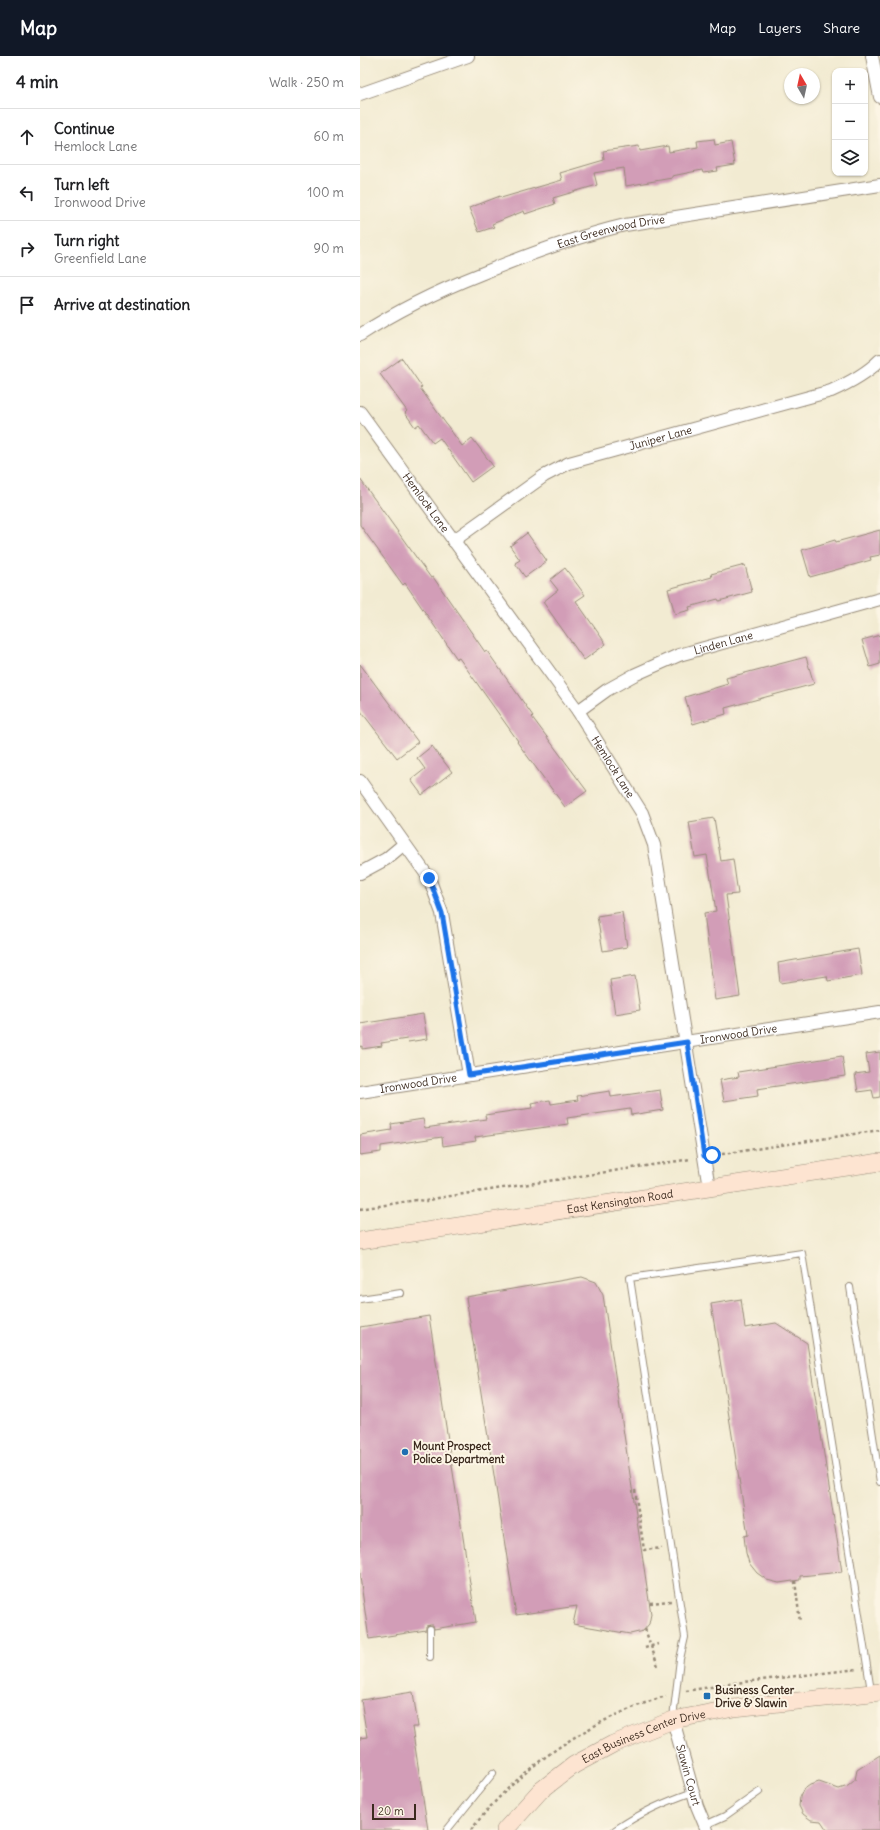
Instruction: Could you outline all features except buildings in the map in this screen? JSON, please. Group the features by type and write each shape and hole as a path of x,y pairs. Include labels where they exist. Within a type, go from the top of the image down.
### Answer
{"main road":[{"name":"East Kensington Road","path":"360,1241 880,1162"},
{"name":"East Business Center Drive","path":"505,1830 540,1791 574,1765 613,1744 673,1720 734,1708 876,1692"}],"street":[{"path":"360,94 468,56"},
{"path":"872,56 880,97"},
{"name":"East Greenwood Drive","path":"360,335 398,312 444,289 531,253 591,233 625,225 880,184"},
{"name":"Juniper Lane","path":"453,540 544,476 569,463 830,391 850,382 870,370 880,360"},
{"name":"Hemlock Lane","path":"360,412 578,711 627,787 649,828 654,845 687,1042 709,1188"},
{"name":"Linden Lane","path":"578,711 607,690 634,675 679,654 880,598"},
{"path":"360,781 429,878 442,913 469,1075"},
{"path":"360,872 386,859 404,844"},
{"name":"Ironwood Drive","path":"360,1092 880,1012"},
{"name":"Slawin Court","path":"673,1720 693,1792 706,1827"}],"lane":[{"path":"673,1720 680,1659 685,1637 630,1278 802,1253 876,1692"},
{"path":"850,1287 880,1482"},
{"path":"360,1299 401,1293"},
{"path":"872,1433 880,1432"},
{"path":"430,1629 430,1657"},
{"path":"450,1829 493,1773"},
{"path":"615,1830 663,1802 693,1792"},
{"path":"706,1827 725,1816 759,1792"},
{"path":"625,1824 627,1830"}],"path":[{"path":"360,1209 416,1200 426,1201 704,1156 880,1130"},
{"path":"635,1490 644,1550 671,1546"},
{"path":"795,1581 800,1622"},
{"path":"650,1603 679,1600"},
{"path":"645,1629 658,1666"},
{"path":"644,1648 658,1644"}],"place":[{"name":"Mount Prospect Police Department","path":"405,1452"},
{"name":"Business Center Drive & Slawin","path":"707,1696"}],"route":[{"path":"429,878 442,913 469,1075 687,1042 704,1156 712,1155"}]}
